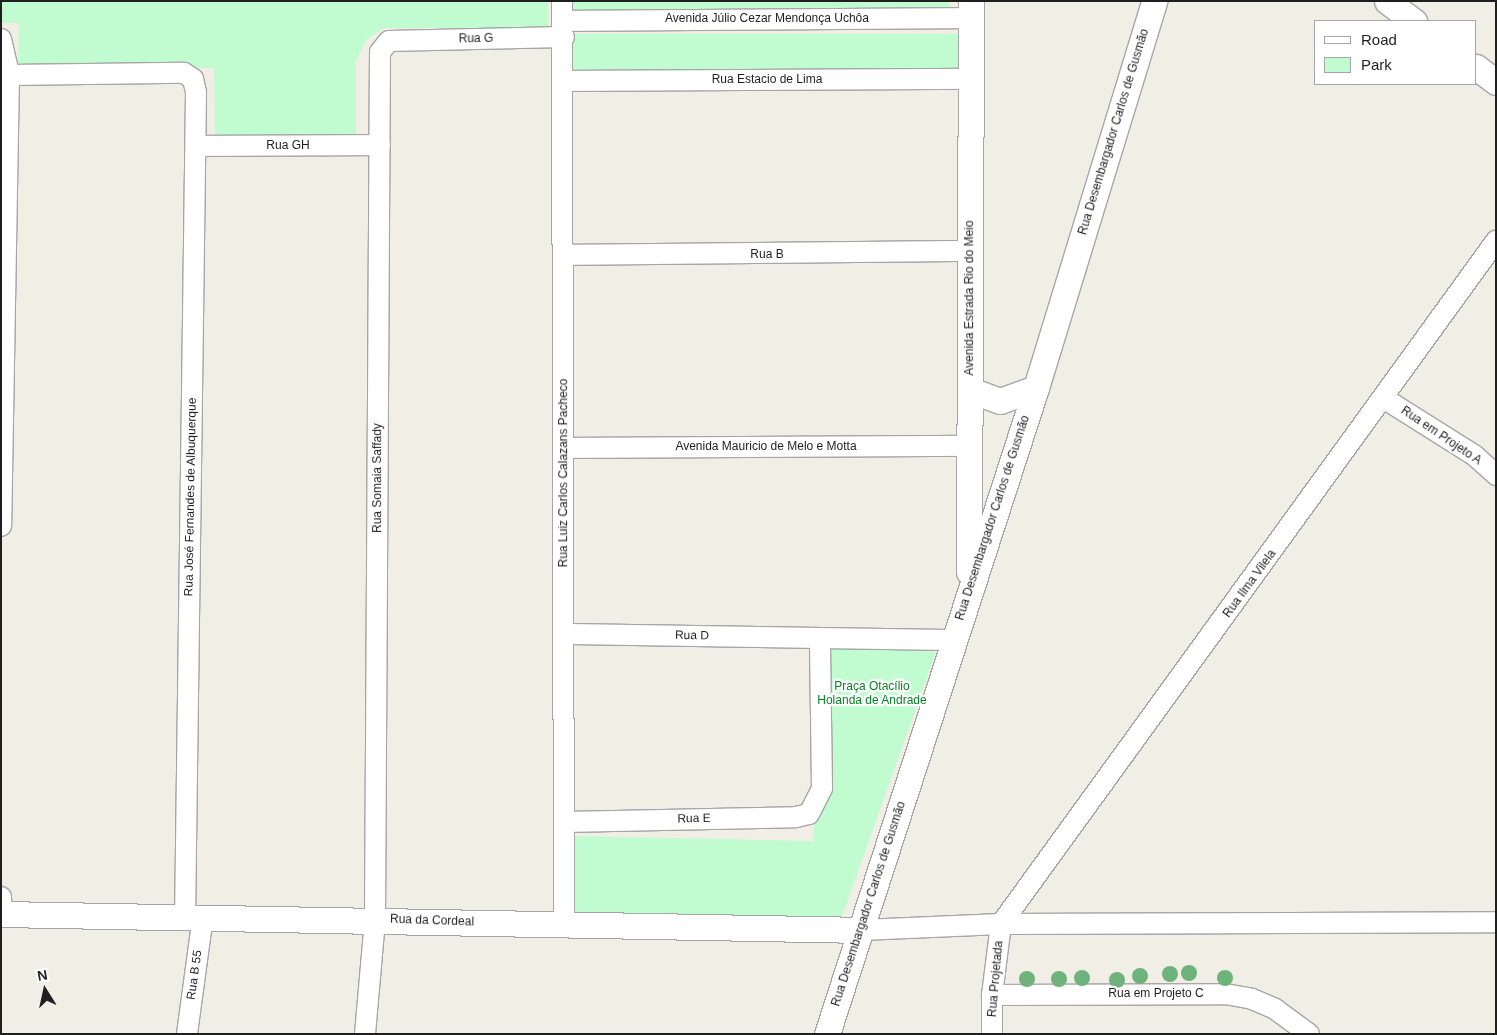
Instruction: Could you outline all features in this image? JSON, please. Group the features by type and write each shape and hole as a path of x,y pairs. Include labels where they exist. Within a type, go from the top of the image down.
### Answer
{"street":[{"name":"Rua Desembargador Carlos de Gusmão","path":"827,1034 1036,388 1154,1"},
{"path":"1387,1 1413,20"},
{"name":"Avenida Júlio Cezar Mendonça Uchôa","path":"563,20 971,10"},
{"name":"Avenida Estrada Rio do Meio","path":"969,594 971,10"},
{"name":"Rua G","path":"389,41 563,20"},
{"name":"Rua Luiz Carlos Calazans Pacheco","path":"563,20 564,925"},
{"path":"1,39 9,75 1,526"},
{"name":"Rua Somaia Saffady","path":"365,1034 375,919 380,52 389,41"},
{"path":"1477,68 1496,82"},
{"name":"Rua José Fernandes de Albuquerque","path":"9,75 184,73 192,79 196,146 194,916"},
{"name":"Rua Estacio de Lima","path":"563,81 971,79"},
{"name":"Rua GH","path":"196,146 380,145"},
{"name":"Rua Ilma Vilela","path":"1001,924 1385,399 1496,241"},
{"name":"Rua B","path":"564,254 971,251"},
{"path":"970,390 1000,401 1036,388"},
{"name":"Rua em Projeto A","path":"1385,399 1474,455 1496,475"},
{"name":"Avenida Mauricio de Melo e Motta","path":"564,448 969,446"},
{"name":"Rua D","path":"564,634 953,640"},
{"name":"Rua E","path":"565,822 796,817 809,814 817,803 822,788 820,638"},
{"path":"1,897 1,914"},
{"name":"Rua da Cordeal","path":"1,914 375,919 564,925 862,930"},
{"name":"Rua B 55","path":"188,1034 194,916"},
{"path":"862,930 1001,924 1496,922"},
{"name":"Rua Projetada","path":"992,1034 992,995 1001,924"},
{"name":"Rua em Projeto C","path":"992,995 1224,994 1252,999 1275,1009 1309,1034"}],"green space":[{"path":"1,1 548,1 548,28 384,28 366,40 356,61 356,143 215,144 214,68 18,69 19,23 1,23"},
{"path":"565,1 949,1 949,14 565,12"},
{"path":"571,34 961,34 961,70 571,70"},
{"name":"Praça Otacílio Holanda de Andrade","path":"832,645 936,652 840,922 573,921 574,836 813,841 819,739"}]}
